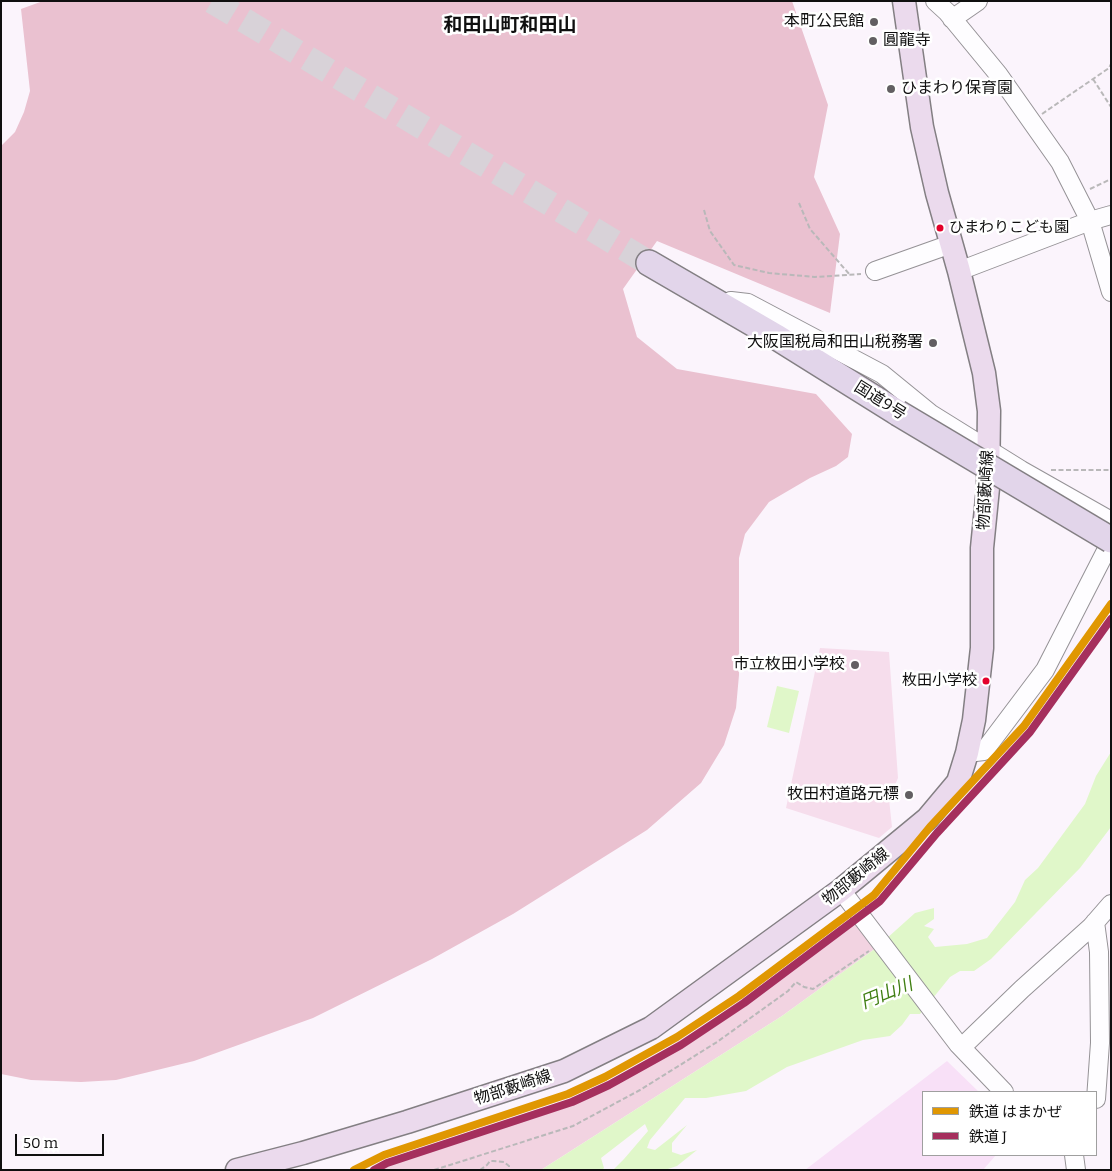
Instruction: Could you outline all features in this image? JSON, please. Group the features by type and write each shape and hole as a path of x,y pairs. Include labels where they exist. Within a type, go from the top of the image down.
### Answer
{"highway":[{"name":"国道9号","path":"649,263 778,338 898,413 1111,540"}],"main road":[{"name":"物部藪崎線","path":"237,1170 398,1125 564,1071 651,1028 841,890 926,818 958,782 974,720 982,648 982,548 988,488 989,411 984,373 922,126 904,1"}],"street":[{"path":"935,1 998,74 1060,162 1090,221 1111,292"},
{"path":"952,19 978,1"},
{"path":"959,271 1090,221 1111,215"},
{"path":"875,271 951,244"},
{"path":"727,309 731,301 748,303 882,374 931,414 1021,470 1111,521"},
{"path":"967,753 984,751 1045,670 1111,540"},
{"path":"841,890 960,1046 1003,1091"},
{"path":"960,1046 1095,922 1111,904"},
{"path":"1095,922 1099,952 1100,1043 1097,1091"},
{"path":"1074,1156 1076,1170"}],"path":[{"path":"1030,122 1109,68 1111,64"},
{"path":"1093,79 1111,107"},
{"path":"1076,194 1111,179"},
{"path":"799,203 810,229 850,275"},
{"path":"704,210 710,231 734,265 769,273 814,277 850,275 875,271"},
{"path":"1051,470 1111,470"},
{"path":"434,1170 573,1126 640,1090 717,1042 788,991 796,982 804,987 813,988 872,949"},
{"path":"480,1170 490,1161 499,1161 509,1166 509,1170"}],"shaded area":[{"path":"43,1 792,1 828,105 814,177 840,234 830,313 657,241 623,289 637,337 677,369 816,394 852,434 848,457 836,466 810,478 769,502 745,534 739,558 739,675 736,708 724,745 701,783 647,830 513,914 432,959 313,1018 194,1061 116,1080 81,1082 31,1080 1,1074 1,146 15,132 24,112 30,91 21,9"},
{"path":"820,648 889,652 898,778 889,799 892,827 879,838 786,808"},
{"path":"855,918 876,948 782,1016 541,1170 373,1170 429,1146 560,1104 640,1065 711,1021"},
{"path":"947,1061 978,1091 922,1091 922,1156 995,1156 983,1170 805,1170"}],"water":[{"path":"777,686 799,691 789,733 767,727"},
{"name":"円山川","path":"1111,752 1111,827 1080,868 991,959 974,971 960,971 950,977 920,1014 910,1014 890,1036 863,1040 787,1067 746,1091 706,1098 685,1098 650,1140 647,1148 655,1150 687,1125 672,1143 672,1152 681,1155 697,1150 677,1166 665,1170 613,1170 648,1131 645,1124 601,1158 604,1168 602,1170 541,1170 782,1016 876,948 915,913 934,908 934,919 924,926 934,929 928,937 935,947 967,944 987,938 1015,902 1025,880 1038,868 1085,804 1096,776"}],"tunnel":[{"path":"212,1 649,263"}],"rail line":[{"name":"はまかぜ","path":"354,1170 384,1155 568,1094 605,1077 677,1037 739,996 874,895 930,827 1024,726 1111,604"},
{"name":"J","path":"374,1170 387,1163 572,1102 609,1085 681,1045 744,1003 880,901 937,833 1030,732 1111,619"}],"place":[{"name":"本町公民館","path":"874,22"},
{"name":"圓龍寺","path":"873,41"},
{"name":"ひまわり保育園","path":"891,89"},
{"name":"ひまわりこども園","path":"940,228"},
{"name":"大阪国税局和田山税務署","path":"933,343"},
{"name":"市立枚田小学校","path":"855,665"},
{"name":"枚田小学校","path":"986,681"},
{"name":"牧田村道路元標","path":"909,795"}],"district":[{"name":"和田山町和田山","path":"510,26"}]}
